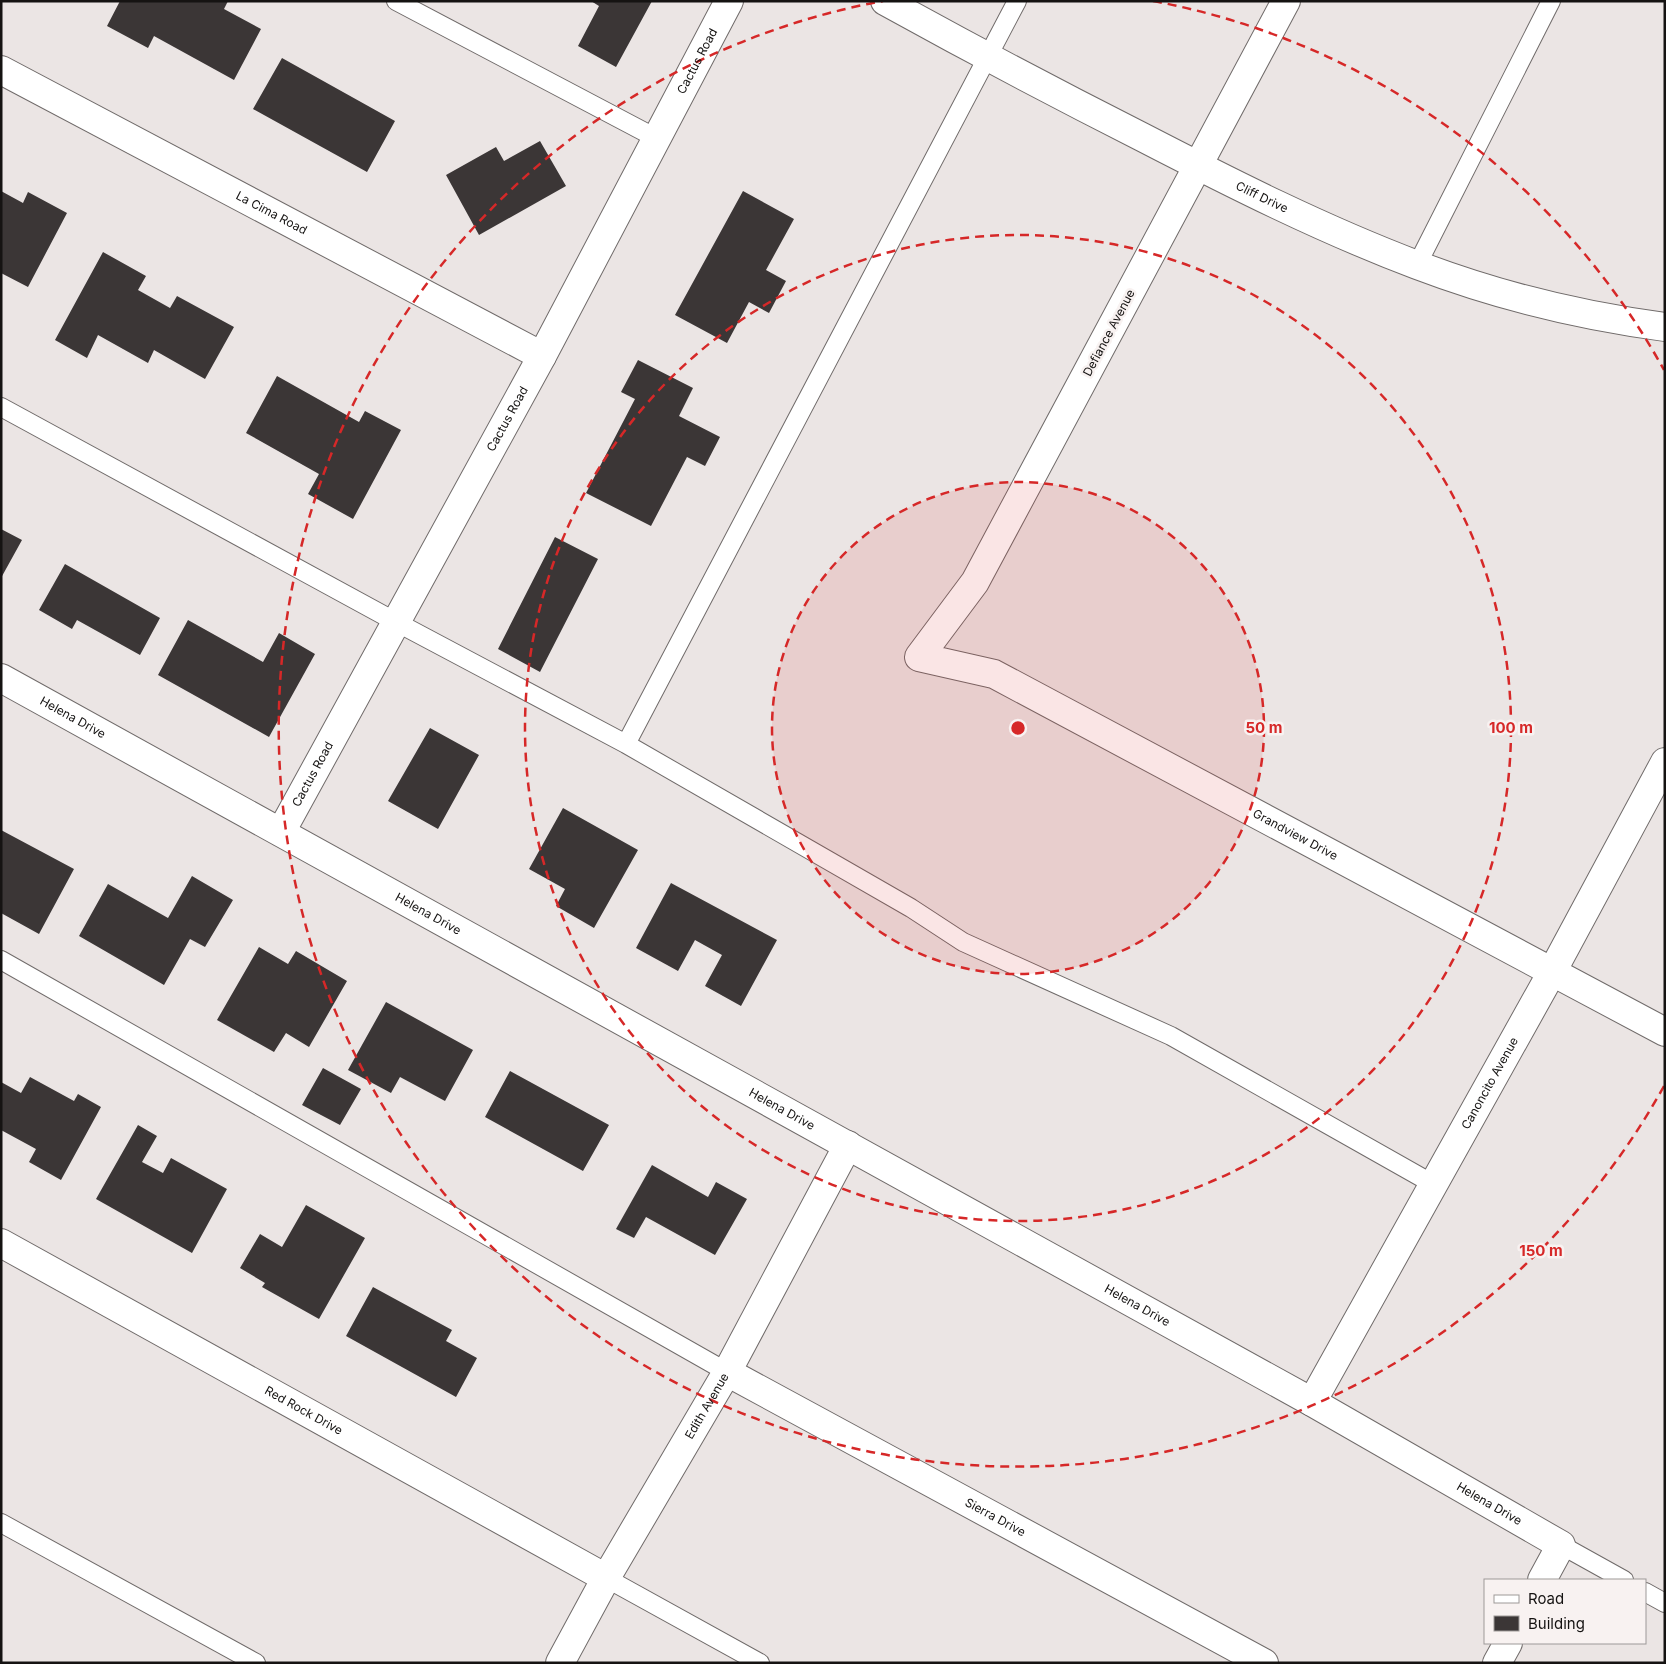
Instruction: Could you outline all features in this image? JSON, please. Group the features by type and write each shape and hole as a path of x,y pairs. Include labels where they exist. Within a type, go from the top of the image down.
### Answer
{"street":[{"name":"Cactus Road","path":"281,832 542,356 729,1"},
{"name":"Cliff Drive","path":"885,1 987,58 1198,167 1331,229 1417,265 1494,291 1579,312 1665,327"},
{"name":"Defiance Avenue","path":"919,657 975,582 1286,1"},
{"name":"La Cima Road","path":"1,70 542,356"},
{"name":"Grandview Drive","path":"919,657 994,674 1665,1032"},
{"name":"Helena Drive","path":"1,678 1312,1402 1561,1545"},
{"name":"Canoncito Avenue","path":"1312,1402 1552,972 1665,762"},
{"name":"Edith Avenue","path":"560,1663 606,1578 727,1372 848,1146"},
{"name":"Red Rock Drive","path":"1,1243 606,1578"},
{"name":"Sierra Drive","path":"727,1372 1264,1663"},
{"path":"1543,1579 1561,1545"},
{"path":"1497,1663 1507,1644"}],"lane":[{"path":"396,1 656,138"},
{"path":"626,744 1017,1"},
{"path":"1417,265 1551,1"},
{"path":"1,407 396,622 626,744 911,908 962,942 1171,1036 1433,1184"},
{"path":"1,960 727,1372"},
{"path":"1,1523 256,1663"},
{"path":"1561,1545 1622,1579"},
{"path":"606,1578 760,1663"},
{"path":"1646,1593 1665,1603"}],"building":[{"path":"120,1 228,1 224,9 261,29 234,80 154,36 148,48 107,26"},
{"path":"591,1 652,1 616,67 578,46 599,6"},
{"path":"282,58 395,121 367,172 253,109"},
{"path":"540,141 566,186 479,235 446,175 496,147 504,161"},
{"path":"1,191 23,203 28,192 67,213 28,287 1,273"},
{"path":"743,191 794,219 766,270 786,281 769,313 749,302 727,343 675,315"},
{"path":"103,252 146,276 138,290 170,308 177,296 234,327 205,379 154,350 148,363 98,335 87,358 55,340"},
{"path":"638,360 693,388 679,416 720,437 705,466 687,457 651,526 586,493 635,399 621,392"},
{"path":"277,376 359,422 365,411 401,430 353,519 308,494 319,474 246,433"},
{"path":"1,529 22,540 1,578"},
{"path":"555,537 598,559 540,672 498,649"},
{"path":"65,564 160,618 140,655 77,620 72,629 39,610"},
{"path":"188,620 263,662 279,633 315,654 269,737 158,675"},
{"path":"430,728 479,755 438,829 388,801"},
{"path":"563,808 638,850 594,928 556,906 565,889 529,869"},
{"path":"1,830 74,869 39,934 1,913"},
{"path":"192,876 233,900 205,947 190,939 164,985 79,936 108,884 168,918"},
{"path":"671,883 777,940 741,1006 705,986 722,955 695,940 678,971 636,948"},
{"path":"259,947 288,964 296,951 347,981 309,1047 286,1033 274,1052 217,1020"},
{"path":"386,1002 473,1050 445,1101 400,1077 391,1093 348,1070"},
{"path":"323,1068 361,1089 340,1125 302,1105"},
{"path":"510,1071 609,1125 583,1171 485,1117"},
{"path":"30,1077 74,1101 78,1094 101,1107 61,1180 29,1162 36,1149 1,1130 1,1082 21,1093"},
{"path":"138,1125 157,1136 142,1162 163,1173 171,1158 227,1189 192,1253 96,1199"},
{"path":"652,1165 708,1197 716,1182 747,1199 715,1255 646,1217 634,1238 616,1229"},
{"path":"306,1205 365,1238 319,1319 262,1287 265,1283 240,1268 260,1234 282,1247"},
{"path":"373,1287 452,1330 446,1341 477,1358 456,1397 346,1336"}]}
